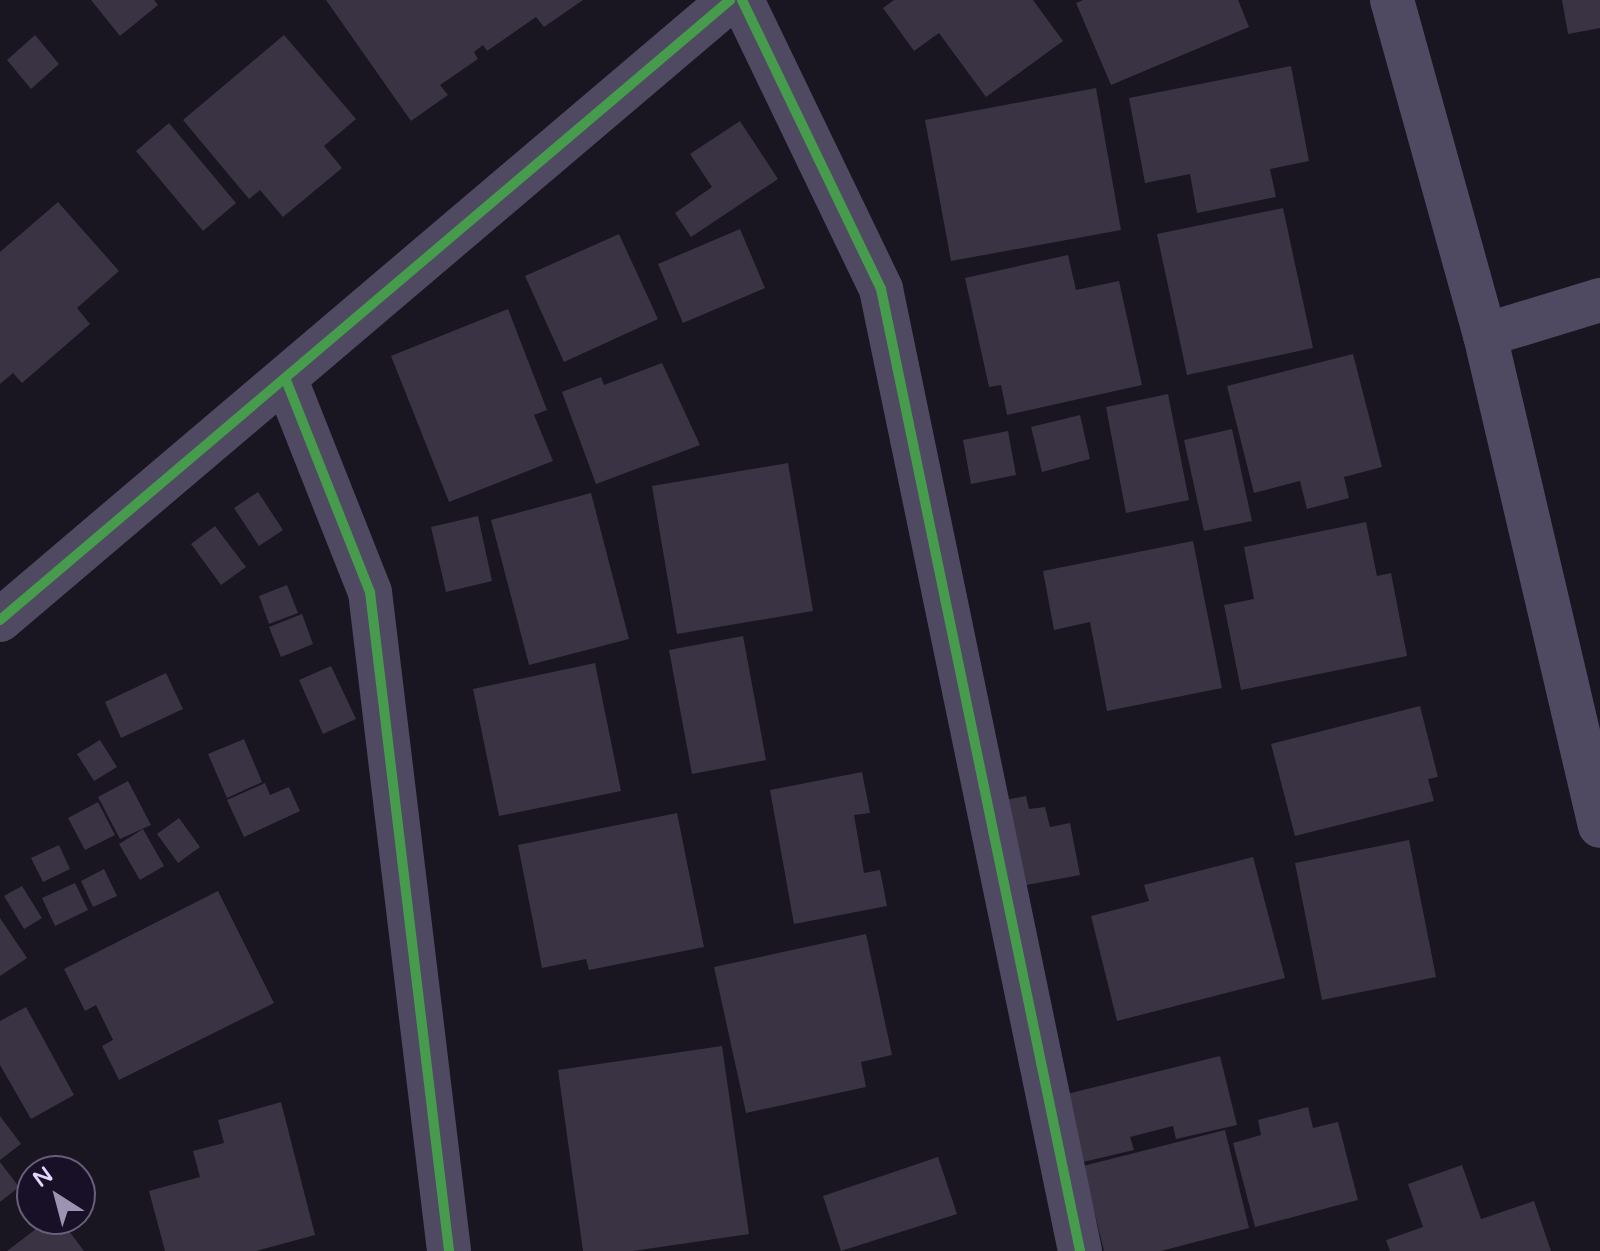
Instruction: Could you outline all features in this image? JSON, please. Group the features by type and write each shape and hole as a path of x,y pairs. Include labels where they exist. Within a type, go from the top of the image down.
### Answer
{"street":[{"path":"0,620 730,0"},
{"path":"742,0 881,289 1080,1251"},
{"path":"1392,0 1485,335 1600,826"},
{"path":"1485,335 1600,300"},
{"path":"286,380 370,592 449,1251"}],"building":[{"path":"91,0 154,0 158,5 120,36"},
{"path":"326,0 583,0 544,27 536,17 487,51 483,45 474,52 478,59 440,85 448,95 411,121"},
{"path":"894,0 1033,0 1063,41 986,97 939,33 914,51 883,8"},
{"path":"1083,0 1238,0 1249,27 1111,85 1076,3"},
{"path":"1562,0 1600,0 1600,28 1568,34"},
{"path":"35,35 59,64 31,89 7,60"},
{"path":"284,35 356,119 324,146 342,168 283,217 260,190 249,199 183,120"},
{"path":"1291,66 1309,161 1270,169 1276,197 1197,213 1190,174 1145,183 1129,98"},
{"path":"1096,88 1121,230 951,261 925,120"},
{"path":"740,121 778,179 691,237 675,213 712,187 690,154"},
{"path":"169,123 236,203 203,231 136,151"},
{"path":"58,202 119,271 77,308 90,324 22,383 13,373 0,384 0,252"},
{"path":"1283,208 1313,348 1187,375 1157,234"},
{"path":"740,229 765,288 683,323 658,264"},
{"path":"619,234 658,319 564,362 525,276"},
{"path":"1068,255 1076,290 1119,281 1142,385 1007,415 1001,385 989,387 965,278"},
{"path":"508,309 547,410 534,415 553,461 449,502 391,356"},
{"path":"1353,354 1382,467 1344,477 1349,498 1307,509 1300,481 1254,493 1227,386"},
{"path":"662,363 700,445 596,484 562,392 601,377 604,385"},
{"path":"1168,394 1189,500 1126,513 1106,407"},
{"path":"1080,415 1090,459 1042,472 1031,427"},
{"path":"1232,429 1252,521 1204,531 1184,440"},
{"path":"1008,431 1016,475 971,484 963,440"},
{"path":"788,463 813,611 677,634 652,486"},
{"path":"258,492 283,530 259,546 234,508"},
{"path":"591,493 629,639 529,665 491,520"},
{"path":"478,516 492,581 446,592 431,527"},
{"path":"1366,522 1377,576 1391,573 1407,656 1241,690 1224,605 1254,599 1244,547"},
{"path":"215,526 246,567 221,585 191,544"},
{"path":"1193,541 1222,688 1107,711 1090,622 1054,630 1043,571"},
{"path":"287,585 298,613 269,624 259,596"},
{"path":"302,614 313,644 281,657 269,627"},
{"path":"743,636 766,760 692,774 669,650"},
{"path":"595,663 621,791 499,816 473,689"},
{"path":"331,666 356,719 323,734 299,680"},
{"path":"166,673 183,709 121,738 105,702"},
{"path":"1420,706 1438,777 1428,779 1434,801 1295,836 1271,744"},
{"path":"244,739 262,782 227,798 208,754"},
{"path":"100,740 117,767 94,781 77,754"},
{"path":"862,772 870,813 854,815 864,873 880,870 887,906 794,924 770,790"},
{"path":"128,781 151,825 120,839 98,797"},
{"path":"265,783 270,795 289,787 300,811 244,837 227,800"},
{"path":"1026,796 1029,809 1045,807 1050,827 1070,823 1080,875 1021,886 1005,800"},
{"path":"98,802 115,835 85,850 68,818"},
{"path":"677,813 704,947 589,970 586,959 542,968 518,845"},
{"path":"179,818 200,847 178,863 157,834"},
{"path":"143,829 164,866 140,880 119,844"},
{"path":"1409,840 1436,977 1322,1000 1295,863"},
{"path":"59,845 70,869 43,882 31,858"},
{"path":"1253,857 1285,978 1117,1021 1091,916 1149,901 1144,885"},
{"path":"104,869 117,896 93,907 81,881"},
{"path":"75,883 88,910 55,926 42,898"},
{"path":"22,886 42,918 24,929 4,896"},
{"path":"218,891 274,1003 119,1080 102,1046 113,1040 96,1005 85,1011 64,969"},
{"path":"0,918 27,958 0,976"},
{"path":"866,934 892,1055 861,1062 866,1087 746,1113 714,967"},
{"path":"26,1007 74,1095 31,1119 0,1065 0,1021"},
{"path":"722,1046 749,1234 633,1251 583,1251 558,1070"},
{"path":"1220,1056 1237,1125 1176,1139 1173,1126 1130,1137 1134,1150 1083,1162 1067,1094"},
{"path":"281,1102 315,1235 256,1251 165,1251 149,1191 200,1177 193,1151 224,1143 218,1120"},
{"path":"1308,1107 1313,1128 1338,1122 1358,1200 1255,1227 1233,1143 1261,1135 1258,1120"},
{"path":"0,1116 21,1144 0,1160"},
{"path":"1225,1130 1249,1228 1161,1251 1104,1251 1083,1166"},
{"path":"938,1157 957,1214 841,1251 823,1196"},
{"path":"0,1162 16,1183 16,1189 0,1202"},
{"path":"1462,1165 1481,1219 1534,1201 1551,1251 1390,1251 1386,1240 1423,1227 1408,1184"},
{"path":"28,1235 72,1235 84,1251 7,1251"}],"cycle path":[{"path":"0,620 730,0"},
{"path":"742,0 881,289 1080,1251"},
{"path":"286,380 370,592 449,1251"}]}
